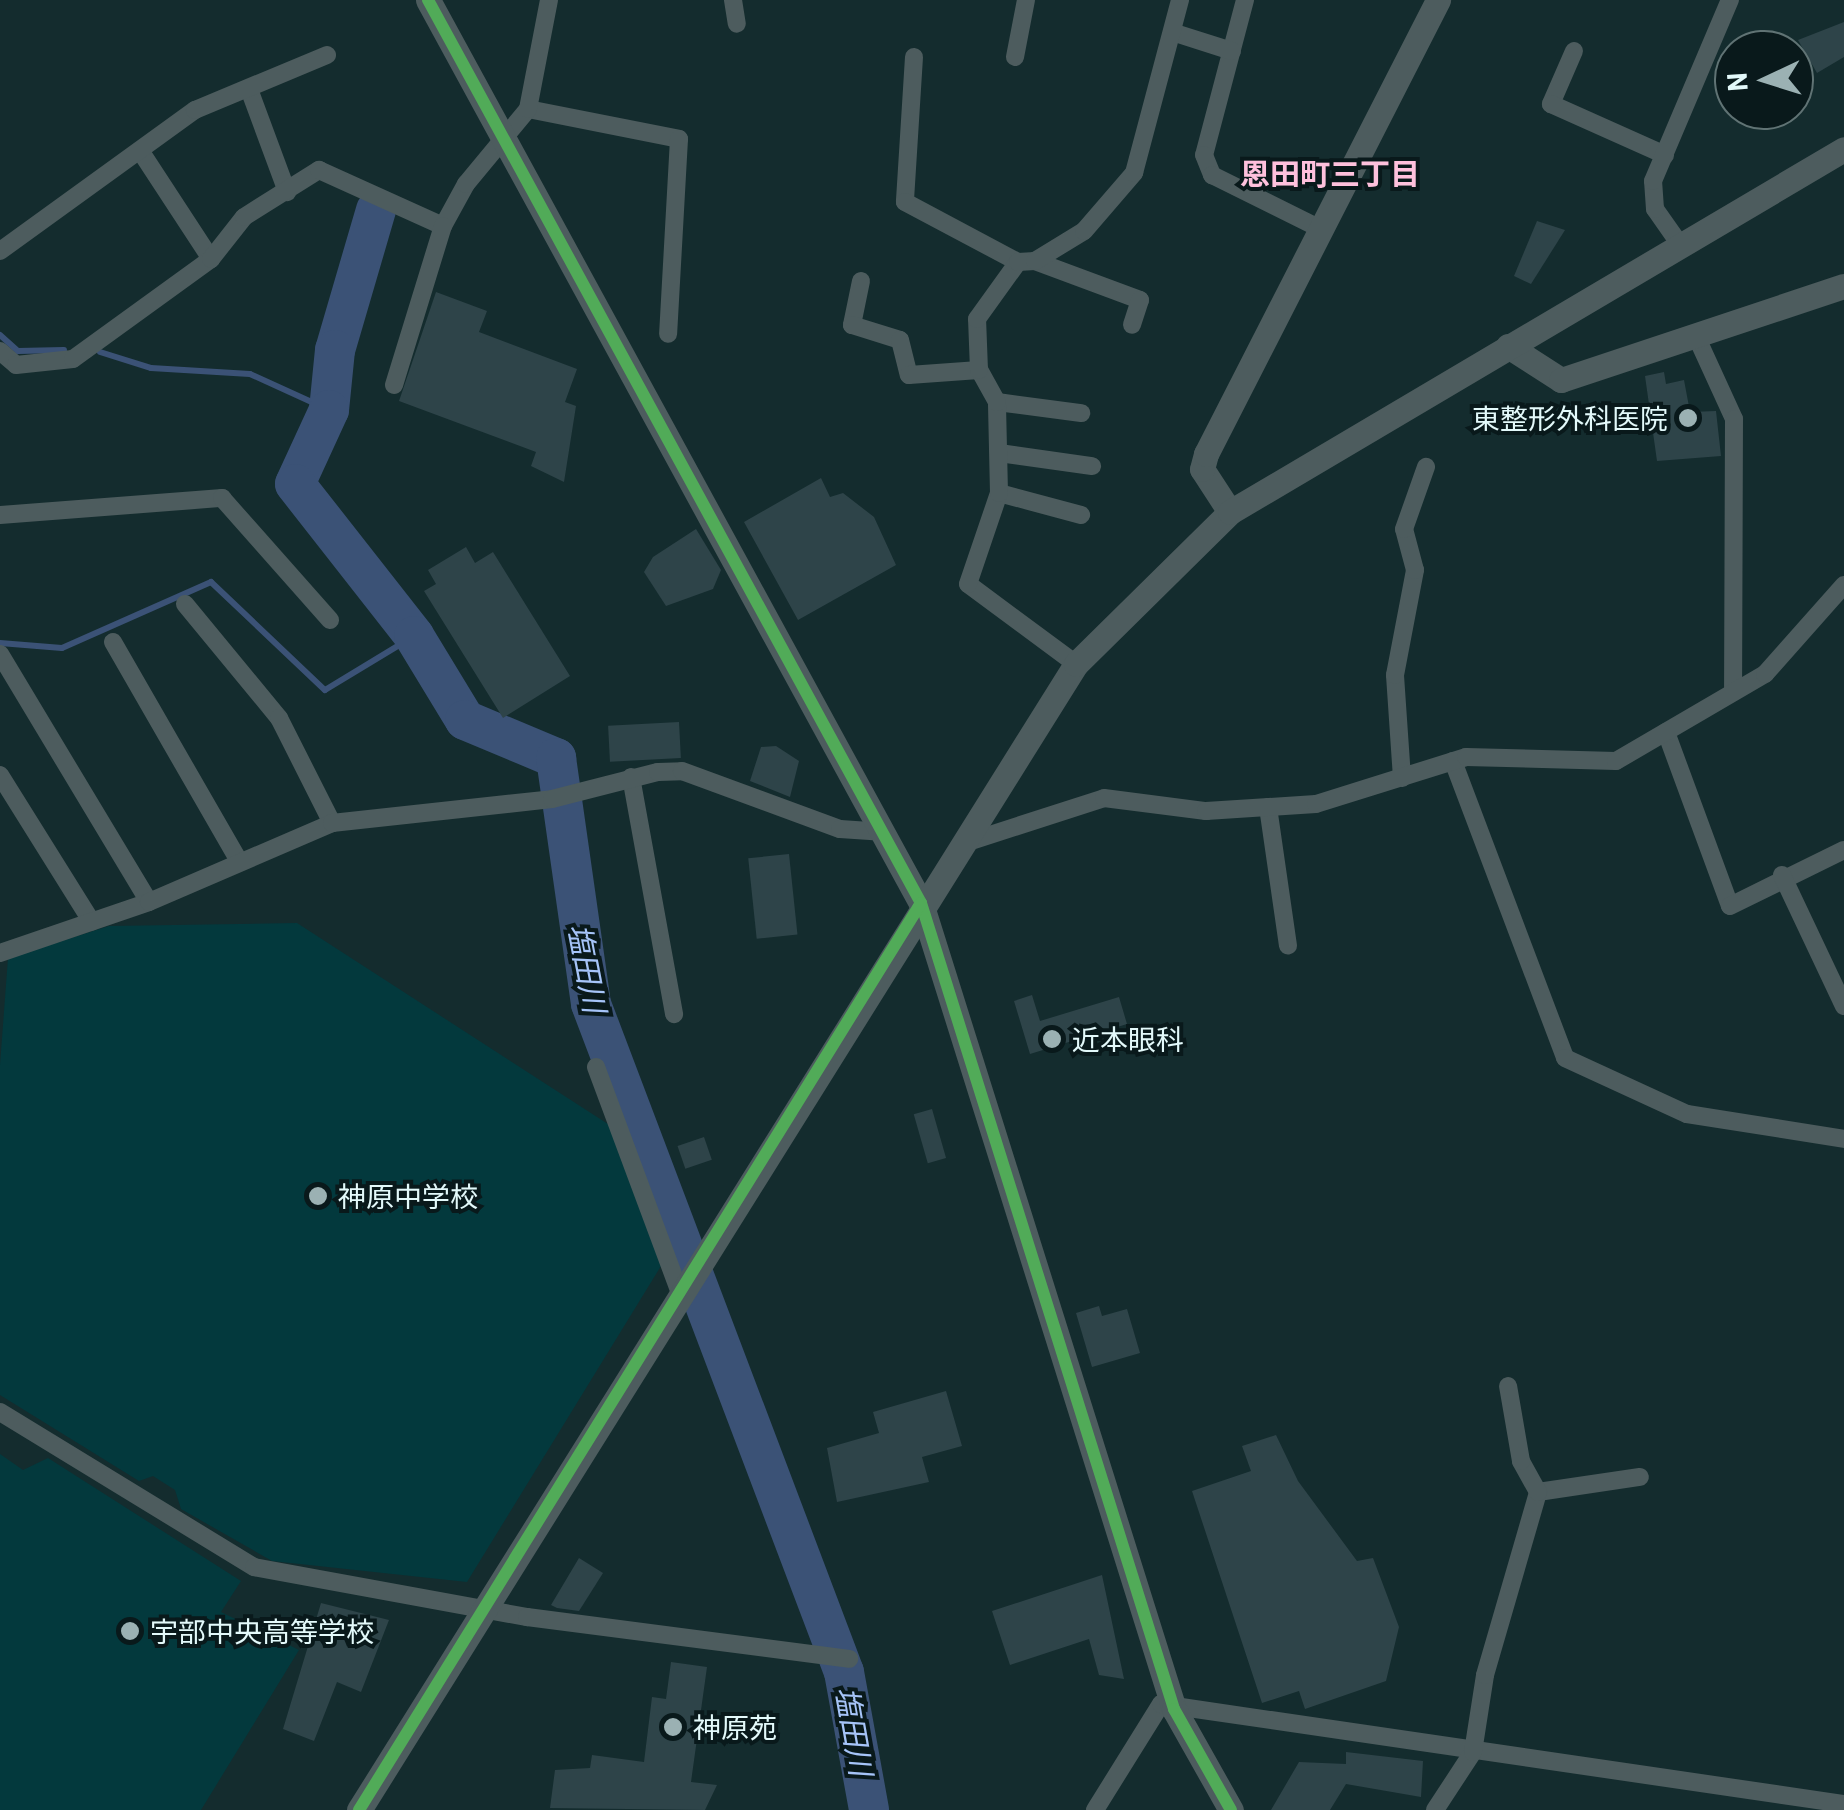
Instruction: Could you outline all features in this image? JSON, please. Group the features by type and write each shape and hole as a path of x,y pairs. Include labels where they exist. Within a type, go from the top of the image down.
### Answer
{"street":[{"path":"428,0 921,903 1174,1709 1231,1810"},
{"path":"394,385 444,226 528,109 548,0"},
{"path":"733,0 737,24"},
{"path":"1016,57 1026,0"},
{"path":"1076,664 968,584 999,493 997,402 979,370 978,318 1027,262 1084,231 1134,173 1180,0"},
{"path":"1245,0 1204,155 1212,175 1321,228"},
{"path":"1230,512 1202,469 1438,0"},
{"path":"1681,246 1655,209 1653,181 1730,0"},
{"path":"1172,32 1232,50"},
{"path":"1574,51 1551,104 1665,155"},
{"path":"0,252 195,110 326,55"},
{"path":"914,58 905,202 1027,262 1140,300 1132,325"},
{"path":"249,89 287,192"},
{"path":"528,109 679,139 664,282 668,334"},
{"path":"359,1810 921,903 1076,664 1230,512 1844,149"},
{"path":"141,152 211,259"},
{"path":"0,351 16,365 73,359 211,259 244,217 320,170 444,226"},
{"path":"861,281 852,325 900,340 909,375 979,370"},
{"path":"1508,346 1561,380 1697,338 1844,286"},
{"path":"1697,338 1734,419 1734,690"},
{"path":"997,402 1080,413"},
{"path":"998,453 1092,466"},
{"path":"1402,778 1395,674 1414,570 1404,529 1426,467"},
{"path":"999,493 1081,515"},
{"path":"0,515 222,498 330,620"},
{"path":"957,846 1104,798 1206,810 1268,806 1346,798 1452,761 1526,754 1616,761 1765,674 1844,586"},
{"path":"185,604 279,718 332,822"},
{"path":"114,642 239,861"},
{"path":"0,654 149,902"},
{"path":"1666,732 1730,906 1782,875 1844,850"},
{"path":"1452,761 1565,1058 1687,1114 1844,1139"},
{"path":"0,953 149,902 332,822 559,798 631,777 682,770 840,829 885,832"},
{"path":"0,775 92,922"},
{"path":"631,777 674,1014"},
{"path":"1268,806 1288,946"},
{"path":"1782,875 1844,1006"},
{"path":"596,1067 688,1284"},
{"path":"1435,1810 1473,1752 1485,1674 1538,1492 1521,1460 1508,1386"},
{"path":"0,1412 254,1567 839,1659"},
{"path":"1538,1492 1640,1476"},
{"path":"1095,1810 1161,1704 1174,1709 1844,1804"}],"shaded area":[{"name":"神原中学校","path":"297,923 611,1126 661,1266 467,1582 272,1561 181,1509 175,1490 153,1476 139,1481 0,1395 0,1065 8,958 109,926"},
{"name":"宇部中央高等学校","path":"0,1454 23,1470 48,1458 241,1581 221,1612 299,1650 201,1810 0,1810"}],"building":[{"path":"1844,22 1844,57 1817,73 1814,68 1814,34"},
{"path":"1537,221 1565,230 1531,284 1514,276"},
{"path":"436,292 487,311 479,332 577,369 565,402 576,406 564,482 531,466 536,452 399,401"},
{"name":"東整形外科医院","path":"1664,372 1666,384 1684,380 1690,412 1716,411 1721,456 1657,461 1645,376"},
{"path":"821,478 830,497 843,493 874,517 896,565 798,620 744,522"},
{"path":"696,529 721,570 713,589 666,606 644,572 653,557"},
{"path":"466,547 475,563 493,552 570,676 503,718 424,591 436,584 428,570"},
{"path":"679,722 681,758 610,762 608,726"},
{"path":"776,746 799,761 790,797 750,781 761,747"},
{"path":"789,854 797,935 757,939 748,858"},
{"name":"近本眼科","path":"1032,995 1040,1021 1119,997 1127,1024 1030,1054 1014,1001"},
{"path":"932,1109 946,1158 928,1163 914,1114"},
{"path":"704,1137 712,1160 685,1169 678,1146"},
{"path":"1099,1306 1102,1316 1127,1309 1140,1353 1092,1367 1076,1313"},
{"path":"946,1391 962,1446 922,1457 929,1482 837,1502 827,1448 879,1433 873,1412"},
{"path":"1276,1435 1298,1481 1357,1561 1373,1558 1399,1627 1386,1681 1305,1709 1299,1691 1262,1703 1192,1491 1251,1471 1242,1446"},
{"path":"579,1558 603,1573 579,1611 551,1605"},
{"path":"1102,1575 1124,1679 1099,1675 1089,1639 1010,1665 992,1611"},
{"path":"321,1603 389,1620 361,1692 337,1682 314,1741 283,1729"},
{"name":"神原苑","path":"671,1662 707,1667 691,1782 717,1785 705,1810 550,1808 555,1770 590,1768 592,1755 644,1762 652,1697 666,1699"},
{"path":"1346,1752 1423,1761 1421,1797 1346,1784 1330,1810 1271,1810 1299,1762 1346,1764"}],"waterway":[{"name":"塩田川","path":"376,210 335,350 329,410 295,484 414,636 465,720 556,758 591,1004 844,1672 869,1810"},
{"path":"0,335 18,351 64,350"},
{"path":"100,352 151,368 250,374 329,410"},
{"path":"0,643 62,648 211,582 325,690 414,636"}],"cycle path":[{"path":"428,0 921,903 1174,1709 1231,1810"},
{"path":"359,1810 921,903"}],"place":[{"name":"東整形外科医院","path":"1688,418"},
{"name":"近本眼科","path":"1052,1039"},
{"name":"神原中学校","path":"318,1196"},
{"name":"宇部中央高等学校","path":"130,1631"},
{"name":"神原苑","path":"673,1727"}],"district":[{"name":"恩田町三丁目","path":"1330,173"}]}
